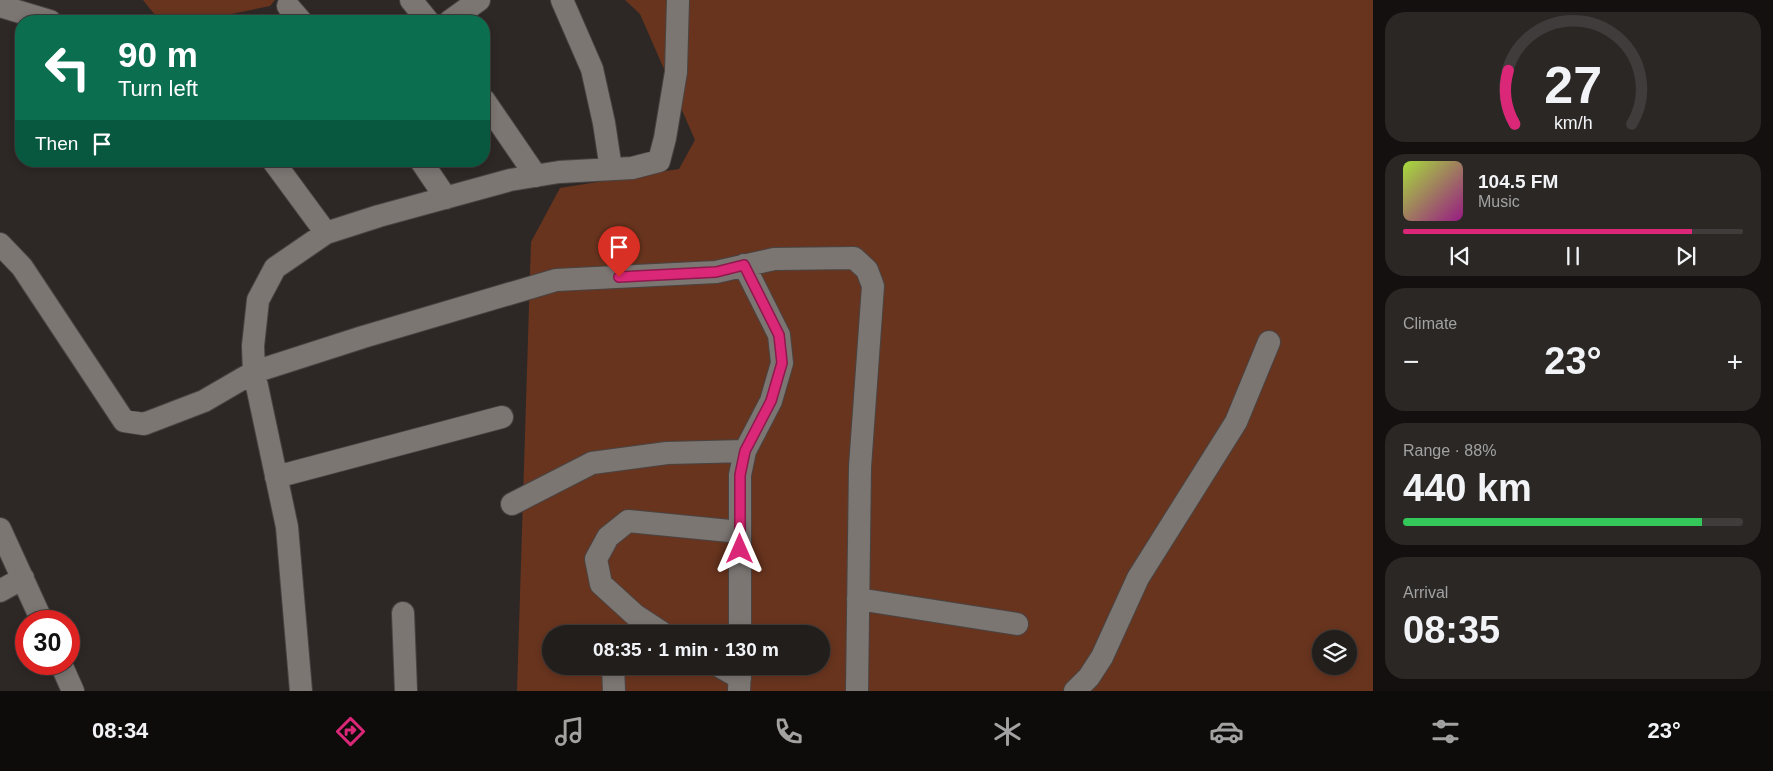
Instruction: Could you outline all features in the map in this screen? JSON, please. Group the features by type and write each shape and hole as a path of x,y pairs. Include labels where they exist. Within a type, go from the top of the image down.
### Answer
{"street":[{"path":"411,0 423,15"},
{"path":"458,15 479,0"},
{"path":"562,0 592,69 604,123 611,169"},
{"path":"300,691 292,570 287,527 254,372 253,346 258,300 276,268 326,233 510,180 559,172 632,168 659,161 665,138 676,72 678,0"},
{"path":"0,6 30,15"},
{"path":"490,109 536,176"},
{"path":"277,167 326,233"},
{"path":"425,167 446,198"},
{"path":"0,244 22,268 124,421 144,424 204,401 254,372 363,337 556,280 716,272 774,258 854,258 867,270 873,286 860,467 857,691"},
{"path":"740,625 740,475 745,451 771,401 782,363 779,335 744,265"},
{"path":"1075,691 1089,677 1102,656 1138,578 1236,422 1269,342"},
{"path":"276,476 502,417"},
{"path":"512,504 592,463 666,453 745,451"},
{"path":"651,625 635,614 601,584 596,559 608,537 628,521 740,532"},
{"path":"0,529 37,610"},
{"path":"0,591 23,578"},
{"path":"858,599 1017,624"},
{"path":"404,613 406,691"},
{"path":"66,675 73,691"},
{"path":"613,675 614,691"}],"shaded area":[{"path":"143,0 275,0 270,6 226,15 155,15"},
{"path":"625,0 1373,0 1373,691 517,691 531,242 560,188 679,169 695,140 640,14"}],"route":[{"path":"619,277 716,272 744,265 779,335 782,363 771,401 745,451 740,475 740,549"}]}
